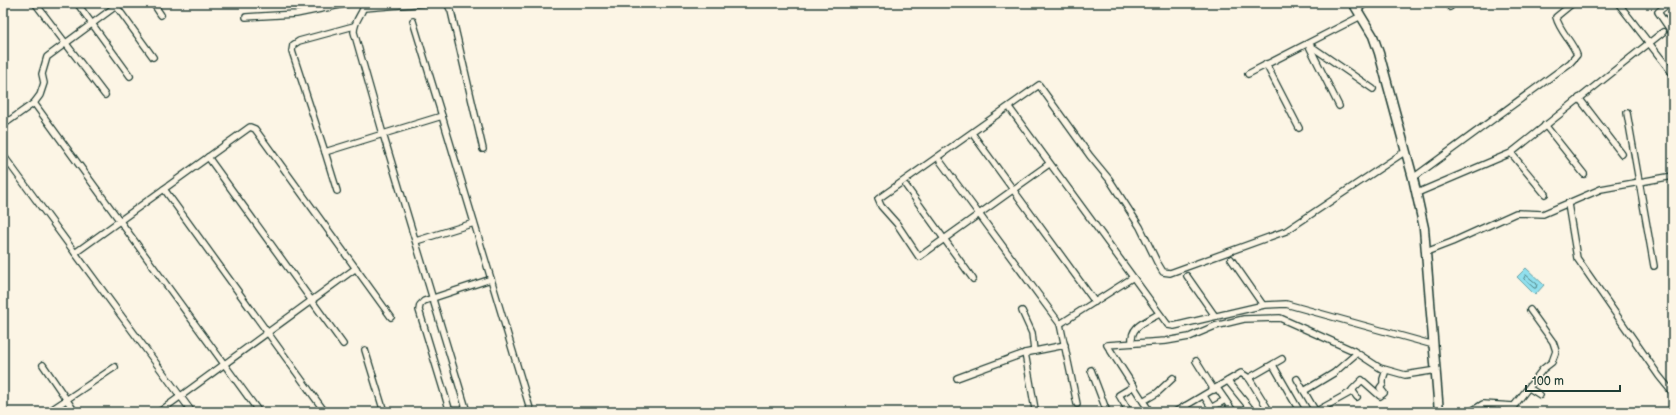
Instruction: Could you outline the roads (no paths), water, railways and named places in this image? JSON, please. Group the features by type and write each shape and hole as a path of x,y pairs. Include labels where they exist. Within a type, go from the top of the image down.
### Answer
{"main road":[{"path":"1357,10 1380,52 1413,178 1424,228 1437,370 1439,412"}],"street":[{"path":"35,3 105,95"},
{"path":"77,3 130,76"},
{"path":"154,3 161,15"},
{"path":"246,17 296,14 350,3"},
{"path":"426,3 364,6 356,19 354,32 467,412"},
{"path":"447,3 451,11 483,149"},
{"path":"1248,74 1308,44 1366,3"},
{"path":"1413,178 1570,63 1578,55 1574,44 1558,26 1556,17 1573,3"},
{"path":"1618,3 1673,74"},
{"path":"1669,3 1658,12 1673,34"},
{"path":"3,125 34,103 44,83 42,74 47,57 116,4 153,57"},
{"path":"413,21 532,412"},
{"path":"337,191 292,51 293,45 299,41 354,26"},
{"path":"1417,194 1511,153 1663,32"},
{"path":"1308,44 1373,89"},
{"path":"1308,44 1339,106"},
{"path":"1266,64 1299,128"},
{"path":"1049,164 919,257 896,224 881,206 878,199 1039,85 1090,156 1109,179 1140,227 1156,262 1163,272 1170,273 1286,231 1406,151"},
{"path":"1579,98 1622,154"},
{"path":"34,103 259,412"},
{"path":"1011,110 1132,278 1168,325 1174,326 1263,305 1286,304 1434,345"},
{"path":"1627,113 1654,266"},
{"path":"325,152 442,116"},
{"path":"1545,125 1584,174"},
{"path":"75,253 250,127 255,129 391,317"},
{"path":"974,136 1095,302"},
{"path":"1511,153 1545,194"},
{"path":"3,155 192,412"},
{"path":"208,157 343,344"},
{"path":"940,161 1060,324 1078,404"},
{"path":"1426,252 1516,214 1543,214 1601,189 1673,176"},
{"path":"906,186 973,279"},
{"path":"164,189 325,412"},
{"path":"1568,204 1577,258 1659,376 1673,392"},
{"path":"416,241 474,223"},
{"path":"1231,259 1263,305"},
{"path":"160,412 356,268"},
{"path":"1187,276 1215,316"},
{"path":"1060,324 1132,278"},
{"path":"450,412 419,310 421,303 491,279"},
{"path":"1470,412 1483,404 1514,406 1543,369 1552,362 1556,351 1553,342 1530,310"},
{"path":"1022,311 1032,333 1034,351"},
{"path":"1132,343 1131,335 1135,327 1159,314"},
{"path":"1150,412 1107,345 1166,341 1189,337 1215,326 1244,319 1280,318 1357,353 1380,368 1386,370 1405,375 1437,370"},
{"path":"957,378 1025,353 1065,346"},
{"path":"365,350 384,412"},
{"path":"1025,353 1035,408"},
{"path":"1304,390 1334,373 1357,353"},
{"path":"1249,378 1282,359"},
{"path":"1196,361 1233,411"},
{"path":"43,365 75,412"},
{"path":"1273,365 1300,412"},
{"path":"48,412 115,367"},
{"path":"1091,370 1107,412"},
{"path":"1297,379 1315,412 1353,391 1352,390 1362,380 1380,396 1384,393 1380,388 1383,384 1386,370"},
{"path":"1175,412 1241,374 1249,378 1270,412"},
{"path":"1143,401 1157,393 1173,378"},
{"path":"1228,381 1253,412"},
{"path":"1129,412 1119,395 1134,386"},
{"path":"1529,388 1540,395"},
{"path":"1353,391 1357,397"},
{"path":"1204,396 1213,410 1225,400"},
{"path":"1185,406 1189,412"}],"water":[{"path":"1526,268 1544,285 1535,295 1517,277"}]}
